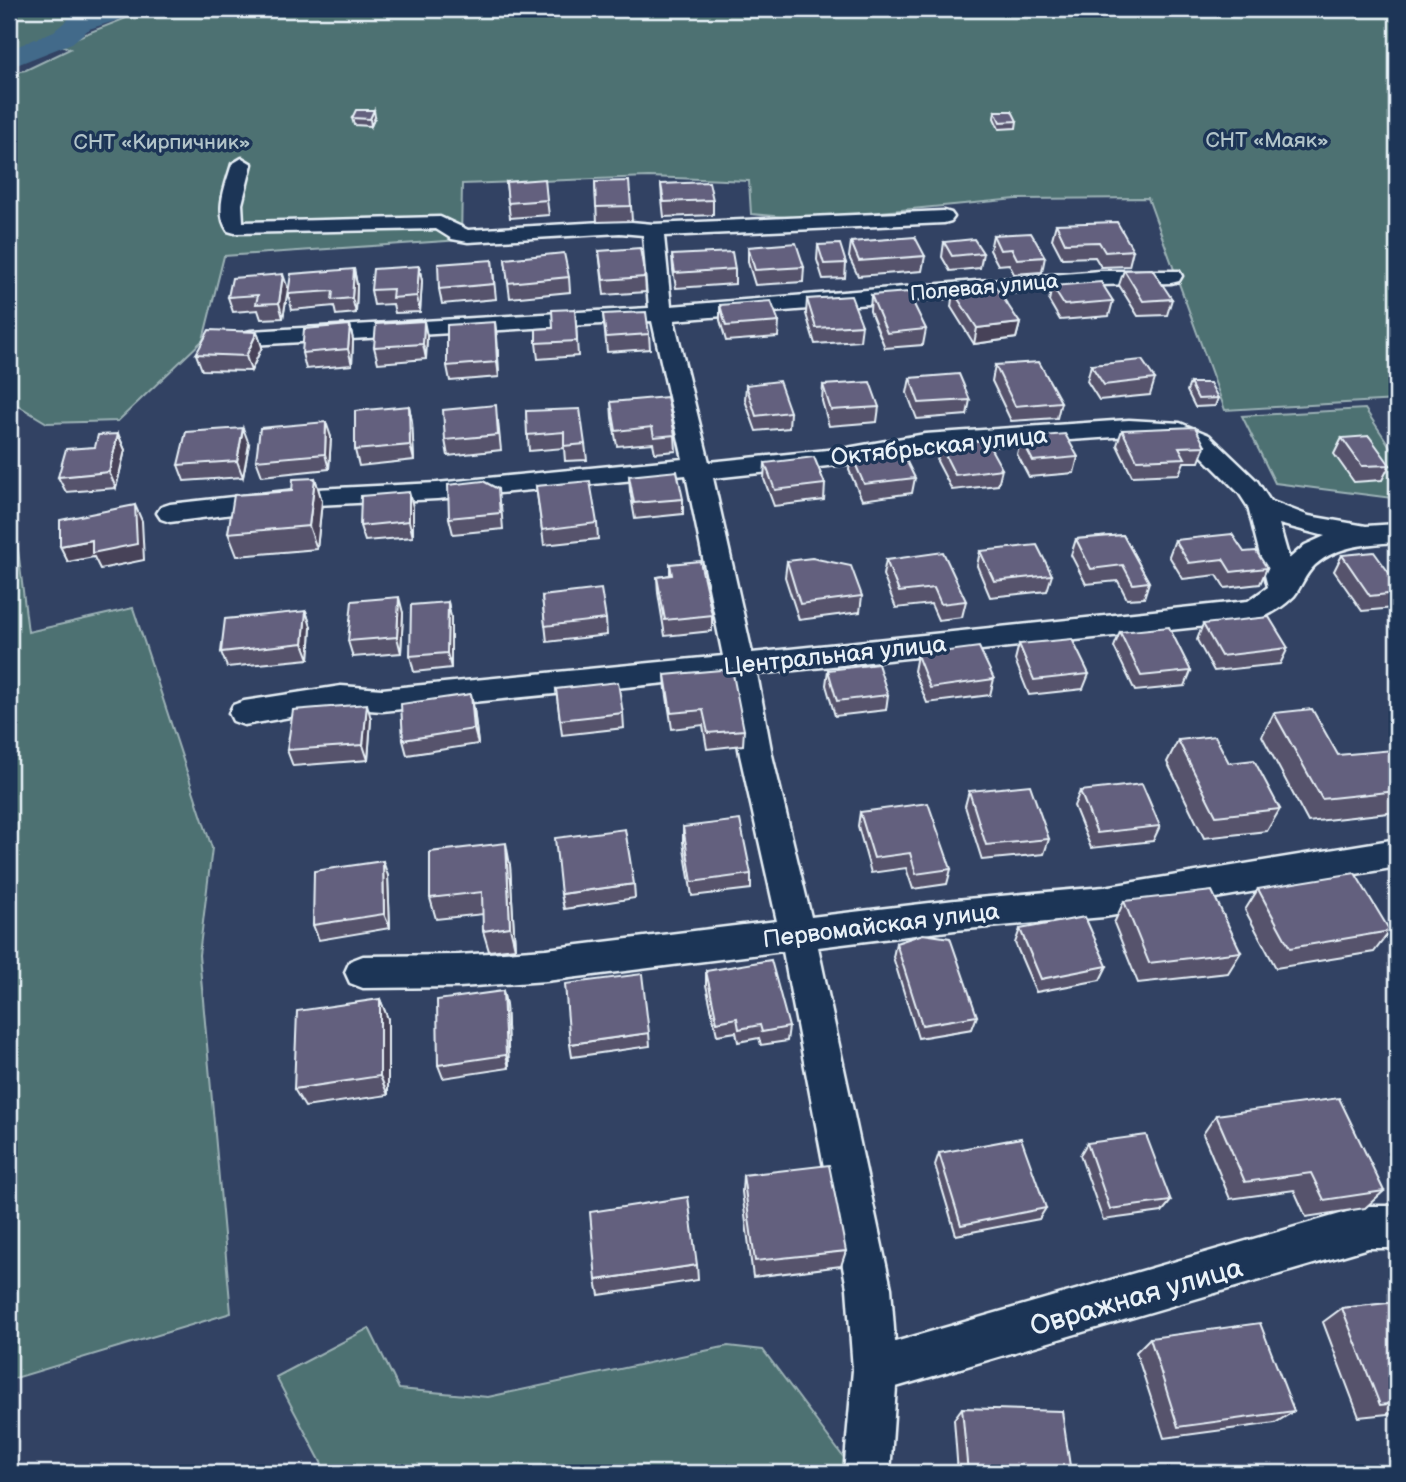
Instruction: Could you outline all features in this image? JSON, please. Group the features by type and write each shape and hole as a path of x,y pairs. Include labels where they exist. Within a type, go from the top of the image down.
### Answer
{"street":[{"path":"242,164 233,198 232,220 235,227 440,223 468,236 620,227 653,230 944,217"},
{"path":"653,230 661,314 675,363 740,665 756,755 798,936 869,1288 875,1370 867,1473"},
{"name":"Полевая улица","path":"251,338 661,314 1100,278 1171,276"},
{"name":"Октябрьская улица","path":"170,513 296,498 437,491 848,456 925,442 1129,428 1180,431 1200,440 1248,486 1261,507"},
{"path":"1261,507 1304,524 1363,534"},
{"path":"1261,507 1283,590"},
{"name":"Центральная улица","path":"244,713 341,697 382,700 1253,611 1270,604 1283,590 1295,570 1325,547 1363,534 1397,533"},
{"name":"Первомайская улица","path":"363,972 459,971 546,965 955,915 1104,902 1397,853"},
{"name":"Овражная улица","path":"875,1370 1368,1227 1397,1227"}],"green space":[{"path":"9,9 120,9 76,21 57,36 9,55"},
{"name":"СНТ «Кирпичник»","path":"149,9 1397,9 1397,400 1225,410 1148,198 1016,199 807,219 751,214 749,181 649,177 462,184 461,240 224,256 203,340 118,421 47,423 17,405 9,409 9,73 26,70 70,49 60,44"},
{"path":"1365,409 1397,457 1397,496 1392,498 1275,483 1242,416"},
{"path":"9,500 12,500 28,632 133,608 212,848 199,955 231,1313 9,1380"},
{"path":"369,1328 399,1389 488,1397 728,1346 763,1350 850,1466 849,1473 335,1473 323,1466 276,1377"}],"building":[{"path":"356,110 374,110 370,119 352,118"},
{"path":"995,111 1012,111 1017,121 1000,122"},
{"path":"545,179 547,200 508,203 506,182"},
{"path":"629,181 631,206 596,207 595,182"},
{"path":"709,182 713,200 664,202 661,184"},
{"path":"1117,222 1133,250 1105,252 1099,242 1065,243 1056,224"},
{"path":"1031,233 1045,257 1017,259 1012,249 1000,250 993,235"},
{"path":"915,237 925,256 859,261 851,242"},
{"path":"974,239 983,253 952,256 944,242"},
{"path":"796,243 804,267 755,270 748,247"},
{"path":"840,244 846,263 824,264 818,245"},
{"path":"640,248 645,277 603,280 599,251"},
{"path":"732,252 735,269 675,273 672,255"},
{"path":"564,253 569,277 508,283 505,259"},
{"path":"492,260 494,284 439,289 438,264"},
{"path":"419,266 417,296 392,298 393,289 371,290 373,269"},
{"path":"354,269 352,298 332,300 333,291 288,294 291,274"},
{"path":"1152,269 1172,299 1143,301 1124,270"},
{"path":"283,274 279,303 256,304 258,295 228,297 232,278"},
{"path":"1101,282 1113,301 1064,305 1052,286"},
{"path":"995,286 1020,323 977,328 953,291"},
{"path":"908,292 926,329 887,333 871,295"},
{"path":"851,296 862,325 816,328 807,299"},
{"path":"771,301 779,322 726,326 720,305"},
{"path":"575,309 577,341 536,343 536,329 553,328 552,310"},
{"path":"646,312 649,334 606,337 603,314"},
{"path":"424,321 423,344 374,347 376,324"},
{"path":"495,322 497,362 447,366 447,325"},
{"path":"350,325 348,349 302,353 304,329"},
{"path":"209,330 257,332 246,356 196,354"},
{"path":"1142,360 1155,379 1104,385 1091,365"},
{"path":"1039,362 1061,402 1015,406 995,365"},
{"path":"959,374 970,400 919,403 910,378"},
{"path":"779,381 790,412 756,416 746,385"},
{"path":"870,382 879,407 831,410 823,385"},
{"path":"1190,383 1210,383 1218,398 1198,399"},
{"path":"667,397 675,435 654,437 652,427 616,431 611,402"},
{"path":"496,405 498,435 445,440 443,410"},
{"path":"409,406 410,445 355,450 355,411"},
{"path":"580,409 585,444 564,446 564,432 527,435 526,411"},
{"path":"326,422 325,454 256,460 260,428"},
{"path":"1195,427 1205,446 1179,447 1185,458 1137,460 1122,430"},
{"path":"243,428 237,461 178,465 186,432"},
{"path":"118,434 109,472 58,477 66,449 95,447 98,435"},
{"path":"1065,434 1078,457 1033,461 1021,438"},
{"path":"1369,436 1390,465 1362,466 1342,438"},
{"path":"986,440 1002,469 955,475 940,445"},
{"path":"900,448 915,478 864,484 851,454"},
{"path":"814,457 825,484 775,490 765,463"},
{"path":"677,471 683,499 634,503 629,476"},
{"path":"315,478 309,526 228,533 234,495 292,491 293,479"},
{"path":"483,481 498,489 500,513 449,518 448,485"},
{"path":"590,481 597,523 542,530 536,486"},
{"path":"409,492 409,521 360,526 361,496"},
{"path":"135,505 137,544 92,553 92,540 60,546 60,520"},
{"path":"1232,534 1244,552 1256,551 1267,568 1231,572 1223,559 1189,563 1175,540"},
{"path":"1123,535 1149,582 1133,584 1123,565 1091,569 1076,539"},
{"path":"1037,545 1052,575 994,581 980,551"},
{"path":"943,552 966,601 941,604 934,588 899,592 886,560"},
{"path":"1374,552 1397,584 1397,593 1370,596 1342,555"},
{"path":"812,558 851,566 862,596 800,604 787,561"},
{"path":"700,561 712,615 665,620 657,577 672,575 670,564"},
{"path":"601,589 606,619 545,626 542,596"},
{"path":"399,597 397,637 348,641 352,601"},
{"path":"448,602 447,653 410,656 411,605"},
{"path":"306,611 303,643 221,652 225,619"},
{"path":"1269,617 1288,648 1221,656 1203,624"},
{"path":"1169,627 1191,671 1141,676 1120,632"},
{"path":"1072,639 1089,674 1034,680 1019,644"},
{"path":"979,647 994,679 930,688 917,655"},
{"path":"878,664 888,695 837,701 828,670"},
{"path":"732,669 744,730 708,733 703,710 671,713 665,675"},
{"path":"618,682 623,713 560,720 556,689"},
{"path":"471,694 474,729 403,740 401,704"},
{"path":"367,704 363,745 287,750 293,710"},
{"path":"1312,709 1338,755 1393,750 1397,757 1397,791 1322,799 1274,713"},
{"path":"1215,736 1229,763 1254,760 1280,809 1216,816 1178,740"},
{"path":"1142,784 1160,826 1097,833 1080,791"},
{"path":"1030,785 1049,839 986,845 969,791"},
{"path":"928,803 951,869 916,874 910,853 874,858 860,812"},
{"path":"740,820 751,874 692,882 683,827"},
{"path":"625,829 634,884 561,894 555,838"},
{"path":"506,843 510,927 483,931 482,892 430,898 430,852"},
{"path":"383,861 384,914 313,925 314,871"},
{"path":"1355,873 1390,931 1290,948 1258,889"},
{"path":"1212,891 1241,952 1149,963 1124,901"},
{"path":"1085,917 1107,966 1041,979 1020,929"},
{"path":"923,934 950,938 977,1016 922,1025 896,943"},
{"path":"771,960 789,1027 762,1032 760,1025 739,1029 737,1018 717,1022 706,971"},
{"path":"642,974 649,1033 570,1044 565,984"},
{"path":"503,991 506,1055 438,1065 437,1000"},
{"path":"380,999 380,1076 294,1089 297,1011"},
{"path":"1339,1098 1384,1191 1324,1200 1311,1173 1245,1182 1216,1115"},
{"path":"1146,1135 1171,1201 1110,1209 1087,1143"},
{"path":"1021,1138 1046,1208 961,1225 939,1153"},
{"path":"829,1165 846,1251 755,1261 743,1175"},
{"path":"688,1197 697,1265 596,1280 590,1212"},
{"path":"1397,1302 1397,1403 1380,1405 1342,1308"},
{"path":"1260,1323 1294,1411 1178,1427 1150,1338"},
{"path":"962,1408 1062,1411 1071,1473 968,1473"}],"waterway":[{"path":"9,60 63,37 80,23 128,9"}],"park label":[{"name":"СНТ «Маяк»","path":"1267,140"}]}
